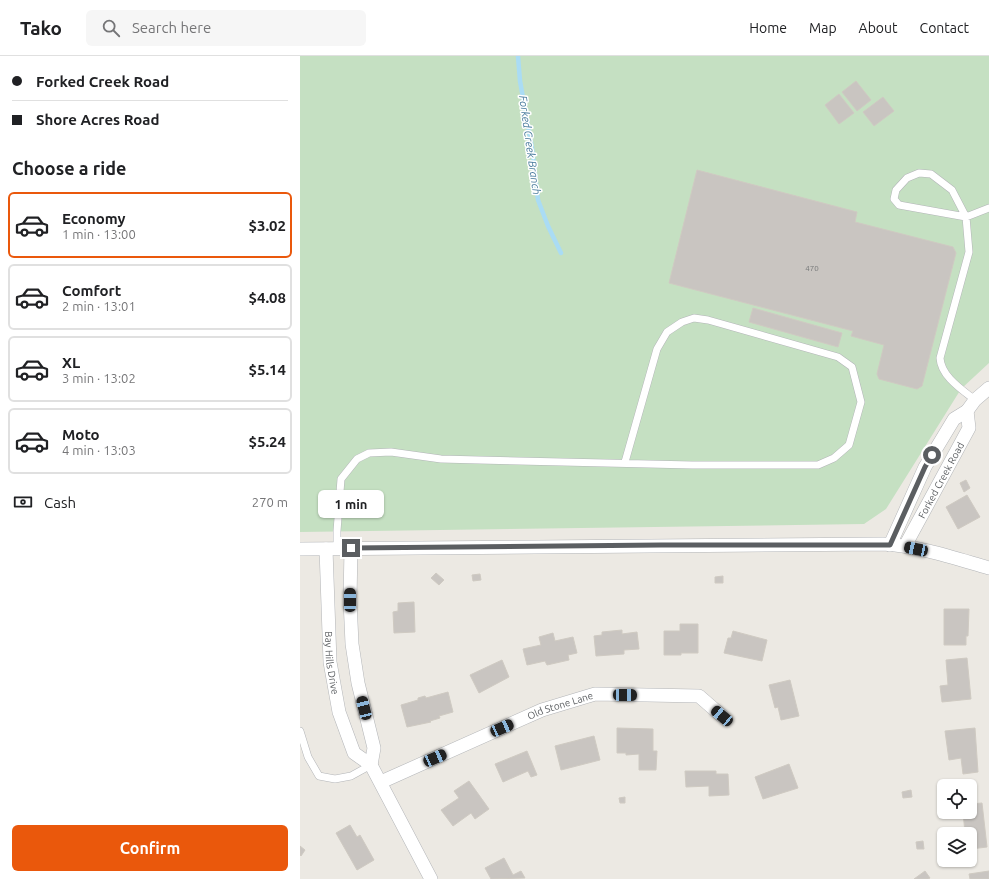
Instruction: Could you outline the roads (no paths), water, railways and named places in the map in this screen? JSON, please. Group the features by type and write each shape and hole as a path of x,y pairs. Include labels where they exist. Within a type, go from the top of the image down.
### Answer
{"street":[{"name":"Forked Creek Road","path":"890,545 925,467 954,419 967,411 975,400 989,388"},
{"name":"Forked Creek Road","path":"905,546 969,428 967,411"},
{"path":"300,549 661,545 890,545 905,546 989,568"},
{"name":"Bay Hills Drive","path":"351,548 350,600 352,644 358,683 374,748 371,765"},
{"name":"Bay Hills Drive","path":"331,549 330,662 339,712 354,753 371,765 431,879"},
{"name":"Old Stone Lane","path":"381,782 542,710 595,694 699,696 722,716"}],"lane":[{"path":"975,400 961,389 945,372 941,366 940,358 969,252 966,217 952,190 931,174 919,173 907,178 896,190 894,199 899,206 966,217 989,208"},
{"path":"331,549 337,524 341,479 357,459 369,453 391,452 448,459 625,462 692,465 818,465 834,458 849,445 860,402 852,368 838,357 708,320 694,318 682,322 667,332 657,349 625,462"},
{"path":"300,731 308,757 319,776 335,779 351,776 371,765"}],"waterway":[{"name":"Forked Creek Branch","path":"518,56 520,81 532,148 538,200 561,253"}]}
